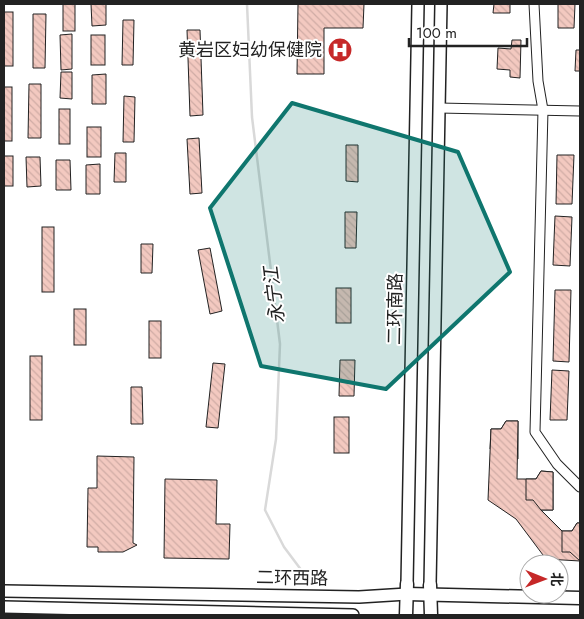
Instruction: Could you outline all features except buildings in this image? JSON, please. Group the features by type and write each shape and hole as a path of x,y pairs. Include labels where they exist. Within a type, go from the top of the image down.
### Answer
{"highway":[{"name":"二环西路","path":"407,589 580,598"},
{"name":"二环南路","path":"406,615 407,589"},
{"path":"430,590 431,615"}],"main road":[{"name":"二环南路","path":"407,589 418,4"},
{"path":"430,590 441,4"},
{"name":"二环西路","path":"4,592 360,597 407,589"},
{"name":"二环西路","path":"4,607 353,615"}],"street":[{"path":"534,4 538,81 543,110 535,432 557,464 580,487"},
{"path":"439,108 580,111"}],"highlighted area":[{"path":"292,103 458,152 510,272 386,389 261,366 210,208"}],"waterway":[{"name":"永宁江","path":"247,4 252,117 280,344 276,439 265,510 284,547 305,575"}],"place":[{"name":"黄岩区妇幼保健院","path":"340,50"}]}
